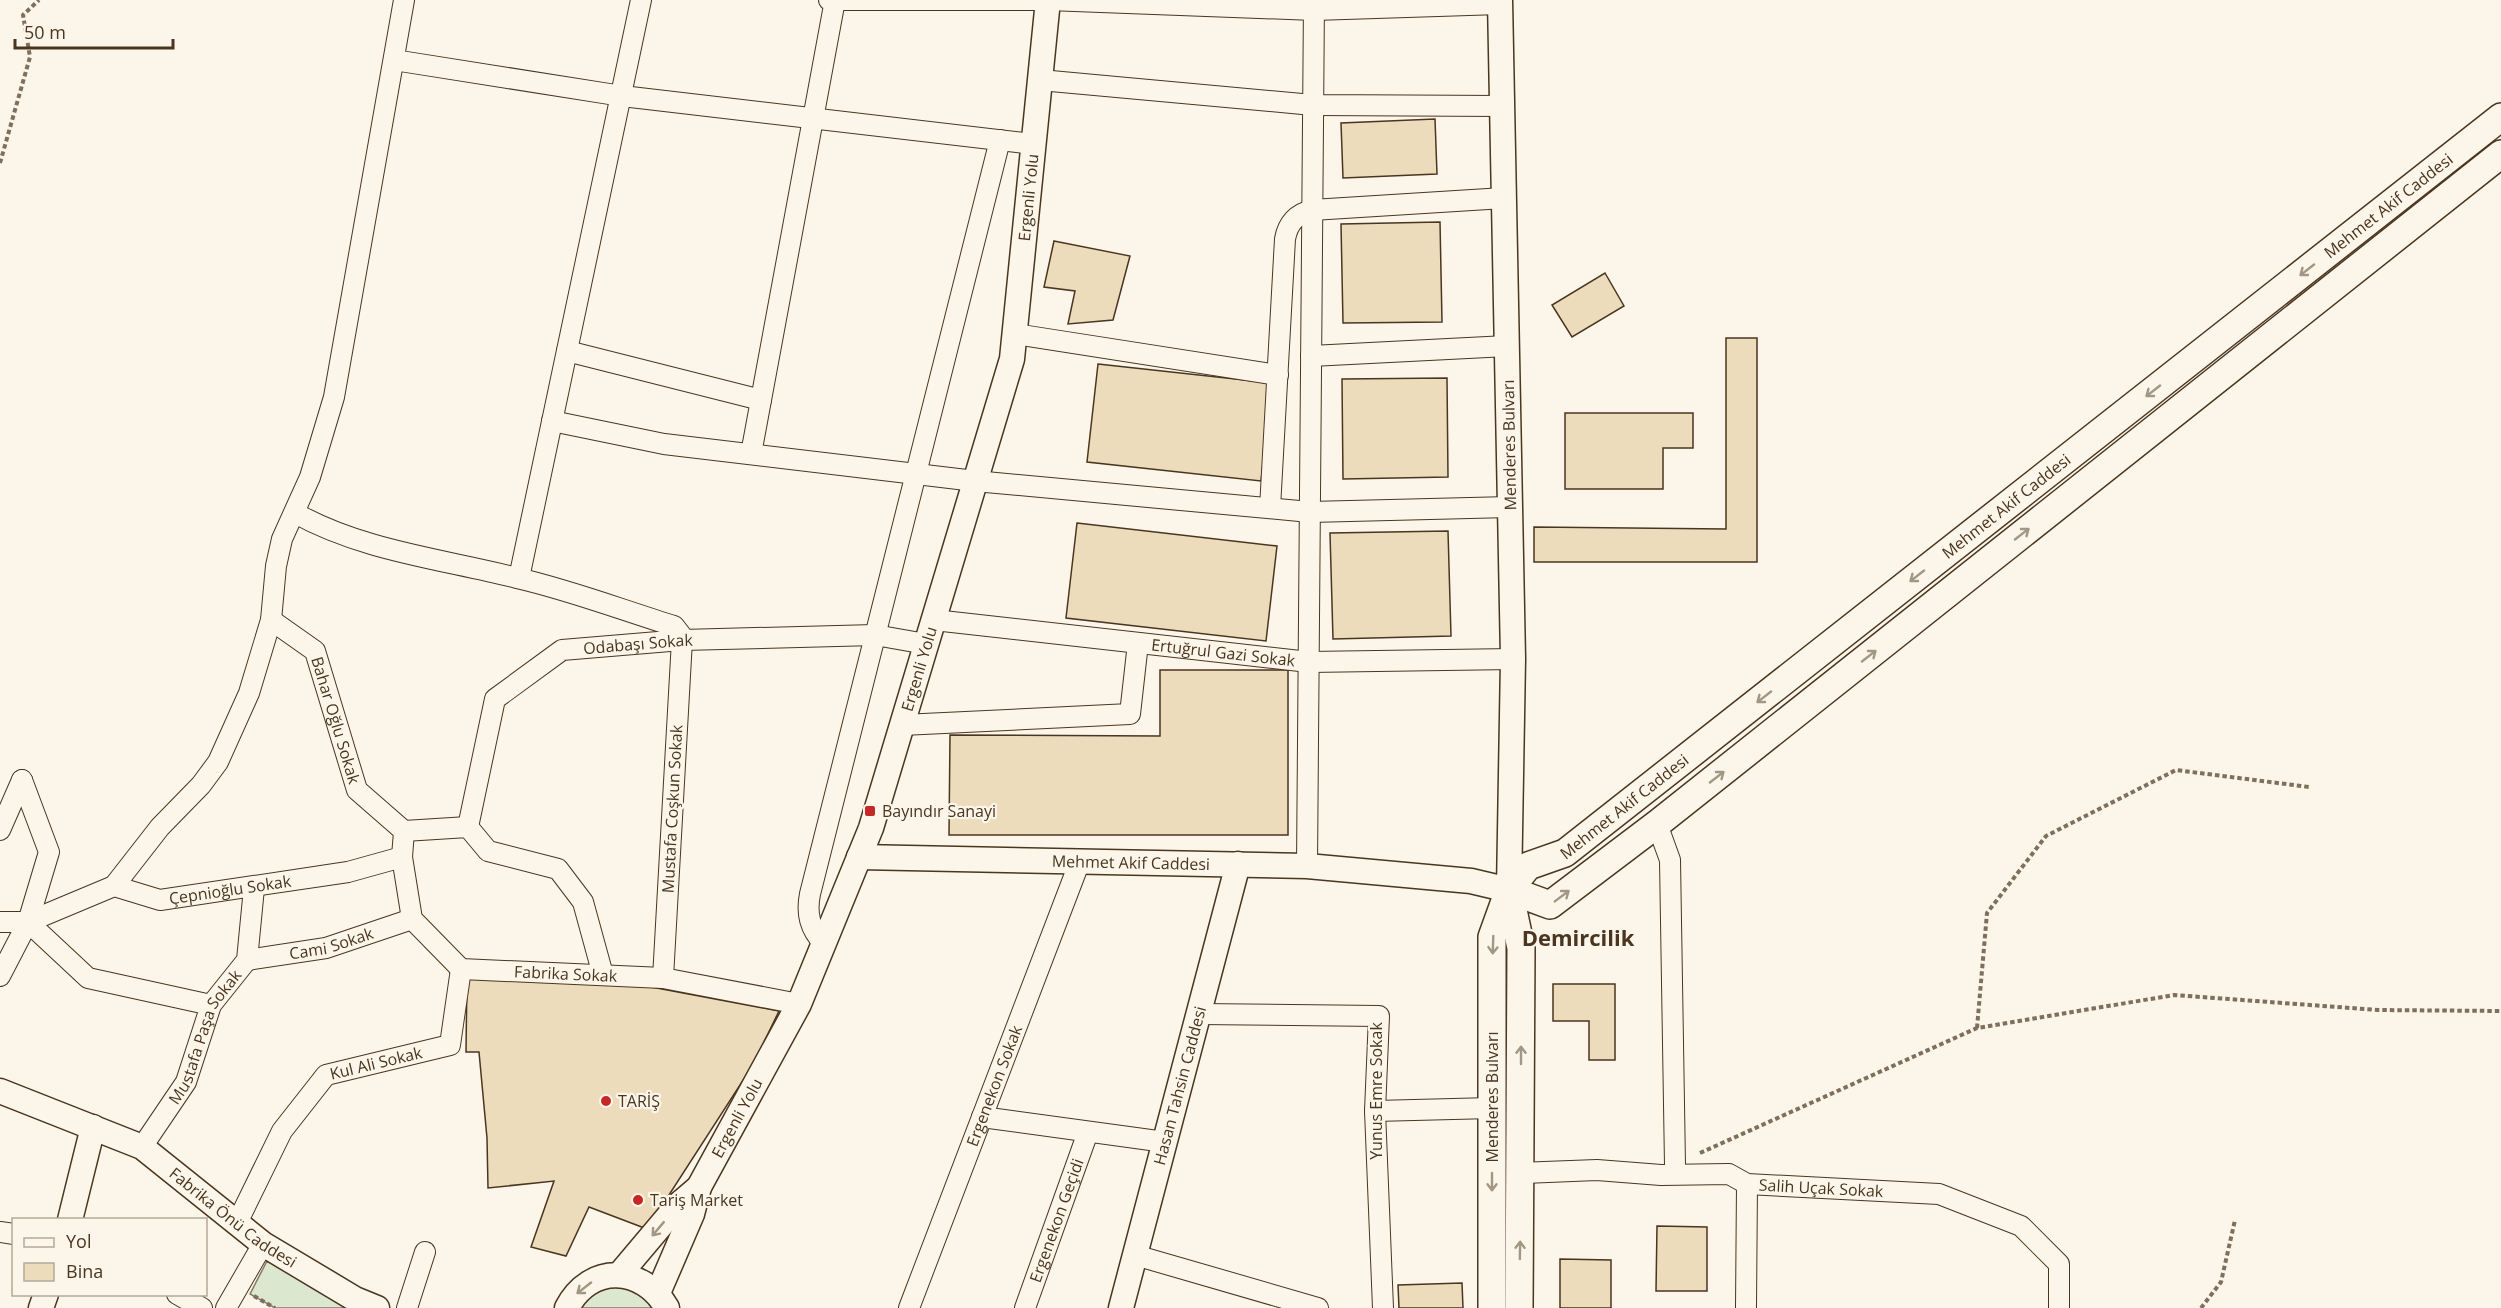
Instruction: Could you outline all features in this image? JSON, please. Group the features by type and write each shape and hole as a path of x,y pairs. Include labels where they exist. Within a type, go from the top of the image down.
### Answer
{"main road":[{"name":"Mehmet Akif Caddesi","path":"2496,162 1657,824 1550,905 1509,890 1528,866 1565,853 2501,117"},
{"name":"Menderes Bulvarı","path":"1492,1308 1492,937 1509,890"},
{"name":"Menderes Bulvarı","path":"1509,890 1521,948 1519,1308"}],"street":[{"path":"0,922 28,922 114,886 160,827 201,784 218,762 249,693 271,620 276,566 282,539 295,513 323,440 334,397 404,0"},
{"path":"519,578 641,0"},
{"path":"751,454 833,0 1048,0 1314,5 1500,2"},
{"name":"Ergenli Yolu","path":"619,1275 678,1205 699,1187 799,1005 871,828 1012,359 1048,0"},
{"name":"Menderes Bulvarı","path":"1500,2 1513,658 1509,890"},
{"path":"1307,866 1314,5"},
{"path":"394,60 622,96 1034,144"},
{"path":"1040,80 1313,105 1502,106"},
{"path":"824,944 811,927 808,905 1000,140"},
{"path":"1269,508 1287,231 1294,218 1312,210 1504,198"},
{"path":"1015,333 1278,375"},
{"path":"1311,356 1507,346"},
{"path":"567,351 761,400"},
{"path":"552,421 664,444 975,481 1310,512 1510,507"},
{"path":"295,513 318,526 380,548 519,578 674,626 681,634 682,640"},
{"name":"Bahar Oğlu Sokak","path":"271,620 315,651 357,790 404,831"},
{"name":"Ertuğrul Gazi Sokak","path":"934,620 1309,662 1513,658"},
{"name":"Odabaşı Sokak","path":"468,827 495,699 562,650 682,640 875,635 926,644"},
{"name":"Mustafa Coşkun Sokak","path":"663,978 682,640"},
{"path":"902,725 1130,714 1138,643"},
{"path":"0,830 22,780 49,852 28,922 0,976"},
{"path":"1657,824 1670,860 1675,1165"},
{"path":"461,969 412,919 402,857 404,831 468,827 488,851 558,869 583,902 603,975"},
{"name":"Çepnioğlu Sokak","path":"114,886 160,900 254,888 348,872 402,857"},
{"name":"Mehmet Akif Caddesi","path":"859,857 1307,866 1471,881 1509,890"},
{"name":"Ergenekon Sokak","path":"909,1308 1080,861"},
{"name":"Hasan Tahsin Caddesi","path":"1121,1308 1238,864"},
{"name":"Mustafa Paşa Sokak","path":"142,1147 186,1082 210,1005 248,960 254,888"},
{"name":"Cami Sokak","path":"248,960 326,948 412,919"},
{"path":"28,922 88,978 210,1005"},
{"name":"Fabrika Sokak","path":"461,969 663,978 799,1005"},
{"name":"Kul Ali Sokak","path":"237,1223 282,1131 326,1075 450,1045 461,969"},
{"name":"Yunus Emre Sokak","path":"1198,1014 1379,1016 1375,1110 1383,1308"},
{"name":"Fabrika Önü Caddesi","path":"0,1091 142,1147 263,1244 355,1299 377,1308"},
{"path":"1375,1110 1492,1108"},
{"path":"982,1117 1165,1142"},
{"path":"70,1218 93,1127"},
{"name":"Ergenekon Geçidi","path":"1025,1308 1088,1132"},
{"name":"Salih Uçak Sokak","path":"1521,1173 1597,1170 1661,1175 1729,1174 1747,1184 1939,1194 2021,1226 2059,1264 2059,1308"},
{"path":"1746,1308 1747,1184"},
{"path":"567,1308 572,1298 585,1285 601,1277 619,1275 634,1277 665,1304 699,1187"},
{"path":"226,1308 263,1244"},
{"path":"407,1308 425,1252"},
{"path":"1135,1255 1318,1308"},
{"path":"181,1296 202,1308"}],"path":[{"path":"0,163 30,57 23,15 39,0"},
{"path":"1977,1028 1987,913 2046,836 2176,770 2309,787"},
{"path":"1675,1165 1977,1028 2174,995 2378,1010 2501,1011"},
{"path":"2201,1308 2221,1282 2235,1220"}],"green space":[{"path":"267,1261 356,1308 275,1308 250,1294"},
{"path":"622,1286 641,1294 653,1308 580,1308 592,1294"}],"building":[{"path":"1435,119 1437,174 1343,178 1341,123"},
{"path":"1440,222 1442,322 1343,323 1341,224"},
{"path":"1054,241 1130,256 1113,320 1068,324 1075,291 1044,287"},
{"path":"1605,273 1624,306 1572,337 1552,305"},
{"path":"1726,338 1757,338 1757,562 1534,562 1534,527 1726,529"},
{"path":"1098,364 1272,383 1261,481 1087,462"},
{"path":"1447,378 1448,477 1343,479 1342,379"},
{"path":"1565,413 1693,413 1693,448 1663,448 1663,489 1565,489"},
{"path":"1077,523 1277,546 1266,641 1066,618"},
{"path":"1448,531 1451,636 1333,639 1330,533"},
{"path":"1160,670 1288,670 1288,835 949,835 950,735 1160,736"},
{"name":"TARİŞ","path":"467,975 630,983 779,1011 753,1065 647,1229 589,1207 566,1256 531,1247 554,1181 488,1188 487,1138 479,1052 466,1052"},
{"path":"1553,984 1615,984 1615,1060 1589,1060 1589,1021 1553,1021"},
{"path":"1657,1226 1707,1227 1707,1291 1656,1291"},
{"path":"1560,1259 1611,1260 1611,1308 1560,1308"},
{"path":"1462,1283 1463,1308 1399,1308 1398,1285"}],"place":[{"name":"Bayındır Sanayi","path":"870,811"},
{"name":"TARİŞ","path":"606,1101"},
{"name":"Tariş Market","path":"638,1200"}],"district":[{"name":"Demircilik","path":"1578,937"}]}
